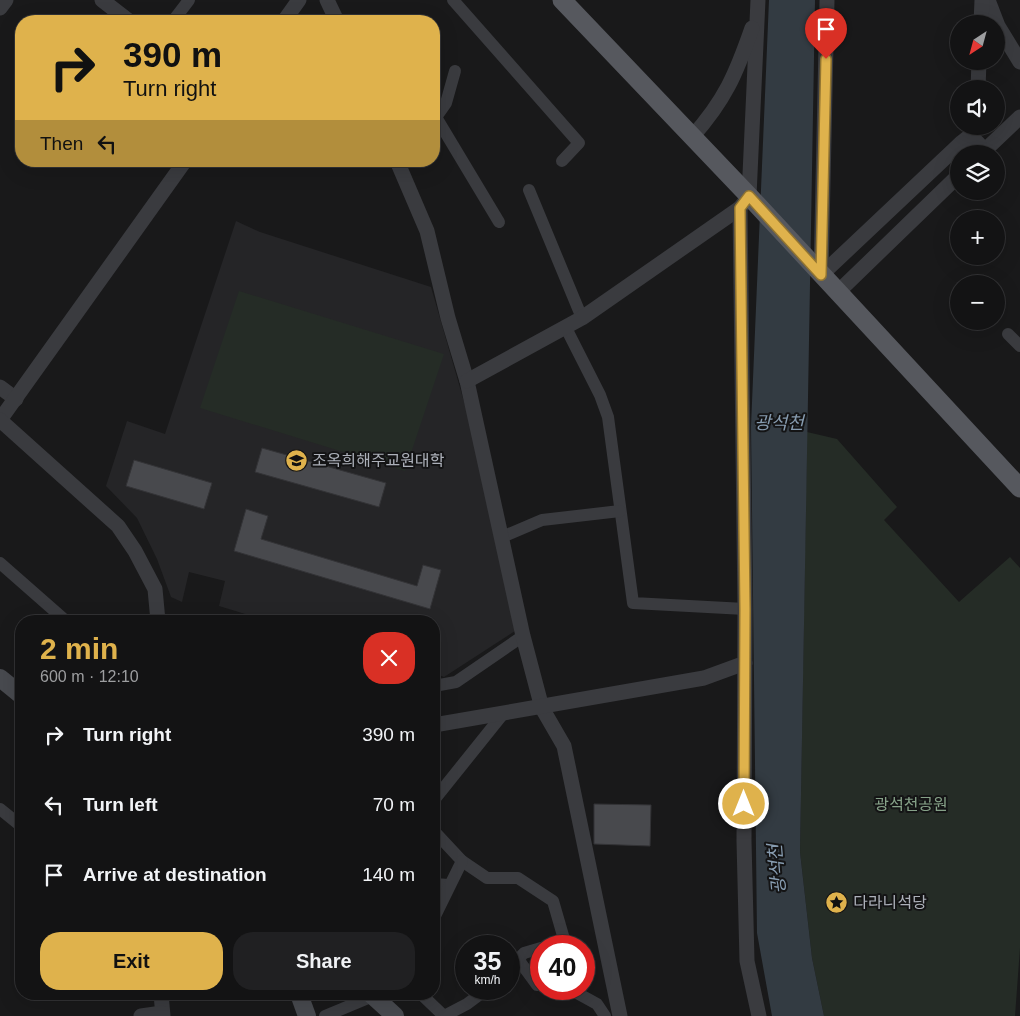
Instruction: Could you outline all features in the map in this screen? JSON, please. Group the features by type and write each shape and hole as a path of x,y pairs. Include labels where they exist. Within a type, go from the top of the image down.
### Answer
{"main road":[{"path":"562,0 692,137 748,202 815,269 1020,488"},
{"path":"0,678 15,691"},
{"path":"301,1000 307,1016"},
{"path":"377,1000 395,1016"}],"street":[{"path":"0,8 6,0"},
{"path":"102,0 121,15"},
{"path":"288,15 299,0"},
{"path":"327,0 334,15"},
{"path":"453,0 579,143 562,161"},
{"path":"815,269 827,0"},
{"path":"981,15 982,0"},
{"path":"988,0 998,26 1020,62"},
{"path":"176,15 184,2"},
{"path":"692,137 711,116 738,70 758,6"},
{"path":"758,6 748,202 744,841 747,961 760,1016"},
{"path":"440,111 446,103 455,71"},
{"path":"990,145 1020,117"},
{"path":"440,126 499,222"},
{"path":"962,142 966,135"},
{"path":"815,269 966,138 974,138 979,145"},
{"path":"157,615 155,589 135,551 118,526 0,420 181,167"},
{"path":"400,167 427,231 448,318 467,381 523,636 542,708 564,746 620,1016"},
{"path":"837,293 950,184"},
{"path":"529,190 582,318"},
{"path":"467,381 582,318 748,202"},
{"path":"566,328 600,395 608,417 633,603 745,609"},
{"path":"1008,334 1020,346"},
{"path":"0,387 16,399"},
{"path":"502,537 542,520 620,511"},
{"path":"0,563 59,615"},
{"path":"440,685 456,682 523,636"},
{"path":"440,724 542,708 704,678 745,663"},
{"path":"440,793 503,714"},
{"path":"0,809 15,821"},
{"path":"440,837 462,861 486,878 518,878 553,901 563,935"},
{"path":"440,905 462,861"},
{"path":"440,884 449,885"},
{"path":"520,962 530,975"},
{"path":"157,1000 161,1014"},
{"path":"161,1014 162,1000"},
{"path":"325,1016 361,1000"},
{"path":"427,1000 444,1016 472,1000"},
{"path":"589,1000 597,1004 606,1016"},
{"path":"141,1016 161,1014"}],"shaded area":[{"name":"조옥희해주교원대학","path":"236,221 260,232 431,287 471,426 515,631 444,677 440,675 440,615 248,615 219,606 225,581 189,572 182,602 171,597 157,559 137,518 106,486 127,421 165,434"}],"green space":[{"path":"239,291 444,354 405,471 200,408"},
{"name":"광석천공원","path":"807,432 837,439 897,507 884,520 959,602 1010,557 1020,568 1020,948 1015,1016 824,1016 812,958 800,852"}],"water":[{"name":"광석천","path":"769,0 815,0 800,852 812,958 824,1016 772,1016 757,933 751,426"}],"building":[{"path":"262,448 386,483 379,507 255,472"},
{"path":"134,460 212,483 204,509 126,486"},
{"path":"246,509 268,516 261,539 417,586 423,565 441,570 430,609 234,551"},
{"path":"594,804 651,805 650,846 594,844"}],"place":[{"name":"조옥희해주교원대학","path":"296,460"},
{"name":"다라니석당","path":"837,902"}],"route":[{"path":"744,804 745,609 740,208 749,196 821,275 826,59"}]}
